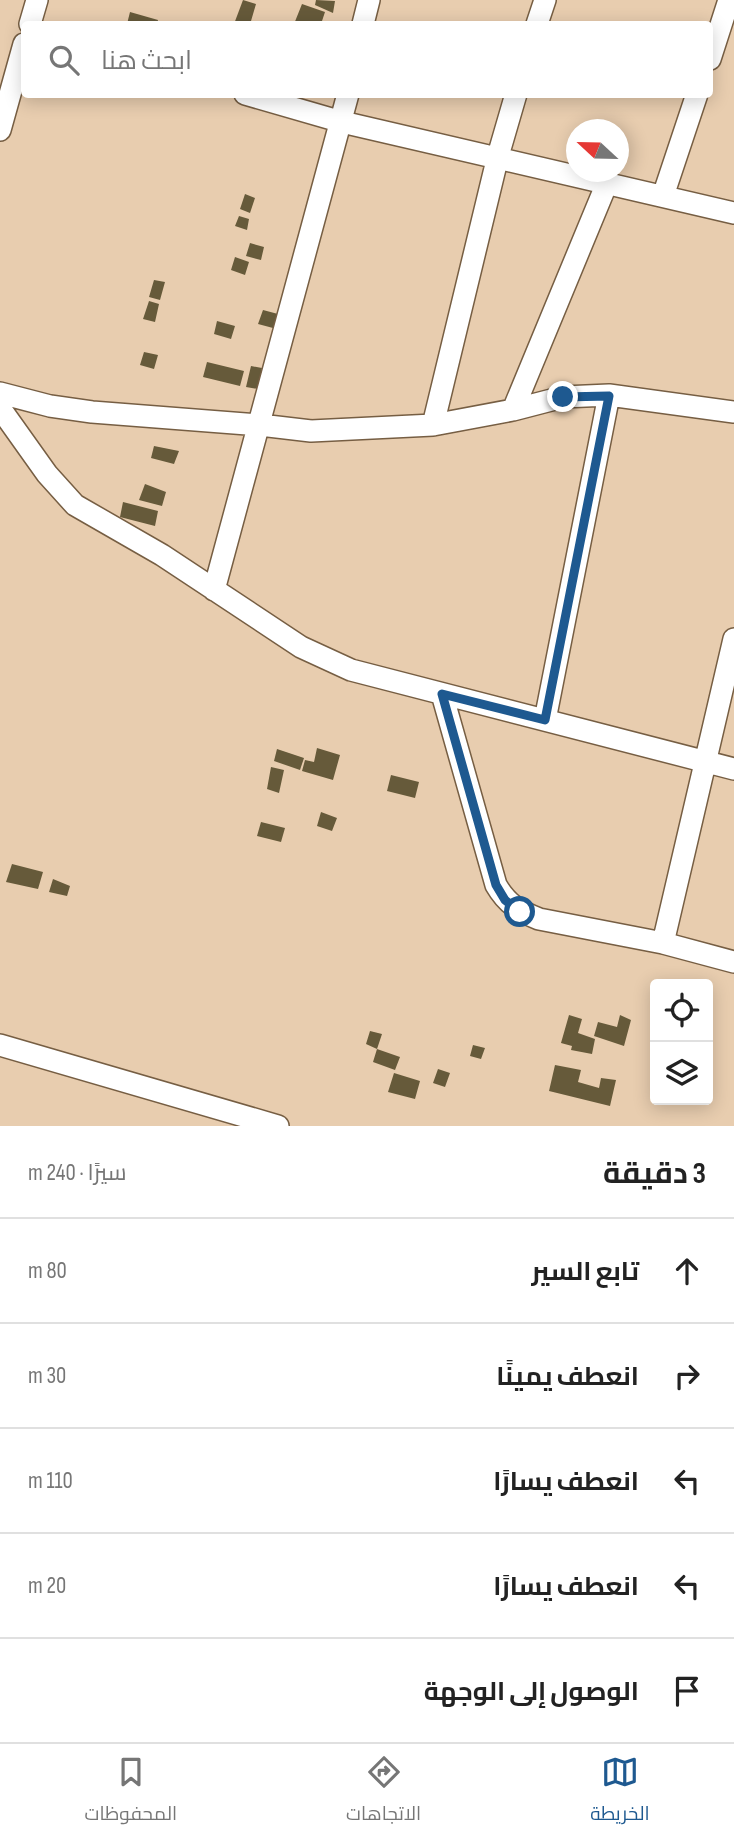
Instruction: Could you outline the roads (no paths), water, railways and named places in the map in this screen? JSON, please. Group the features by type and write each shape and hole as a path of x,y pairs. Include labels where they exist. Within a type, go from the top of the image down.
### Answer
{"street":[{"path":"31,21 37,0"},
{"path":"364,21 369,0"},
{"path":"538,21 545,0"},
{"path":"713,47 729,0"},
{"path":"0,130 21,55"},
{"path":"259,98 342,122 498,156 734,213"},
{"path":"214,590 347,98"},
{"path":"433,425 498,156 515,98"},
{"path":"663,196 696,98"},
{"path":"513,410 607,183"},
{"path":"0,393 50,406 92,412 311,431 433,425 513,410 563,397 609,396 734,412"},
{"path":"545,720 609,396"},
{"path":"0,408 47,474 75,505 162,555 301,648 351,670 734,769"},
{"path":"663,943 734,639"},
{"path":"442,694 496,885 505,900 520,912 539,919 663,943 734,962"},
{"path":"0,1045 278,1126"}]}
